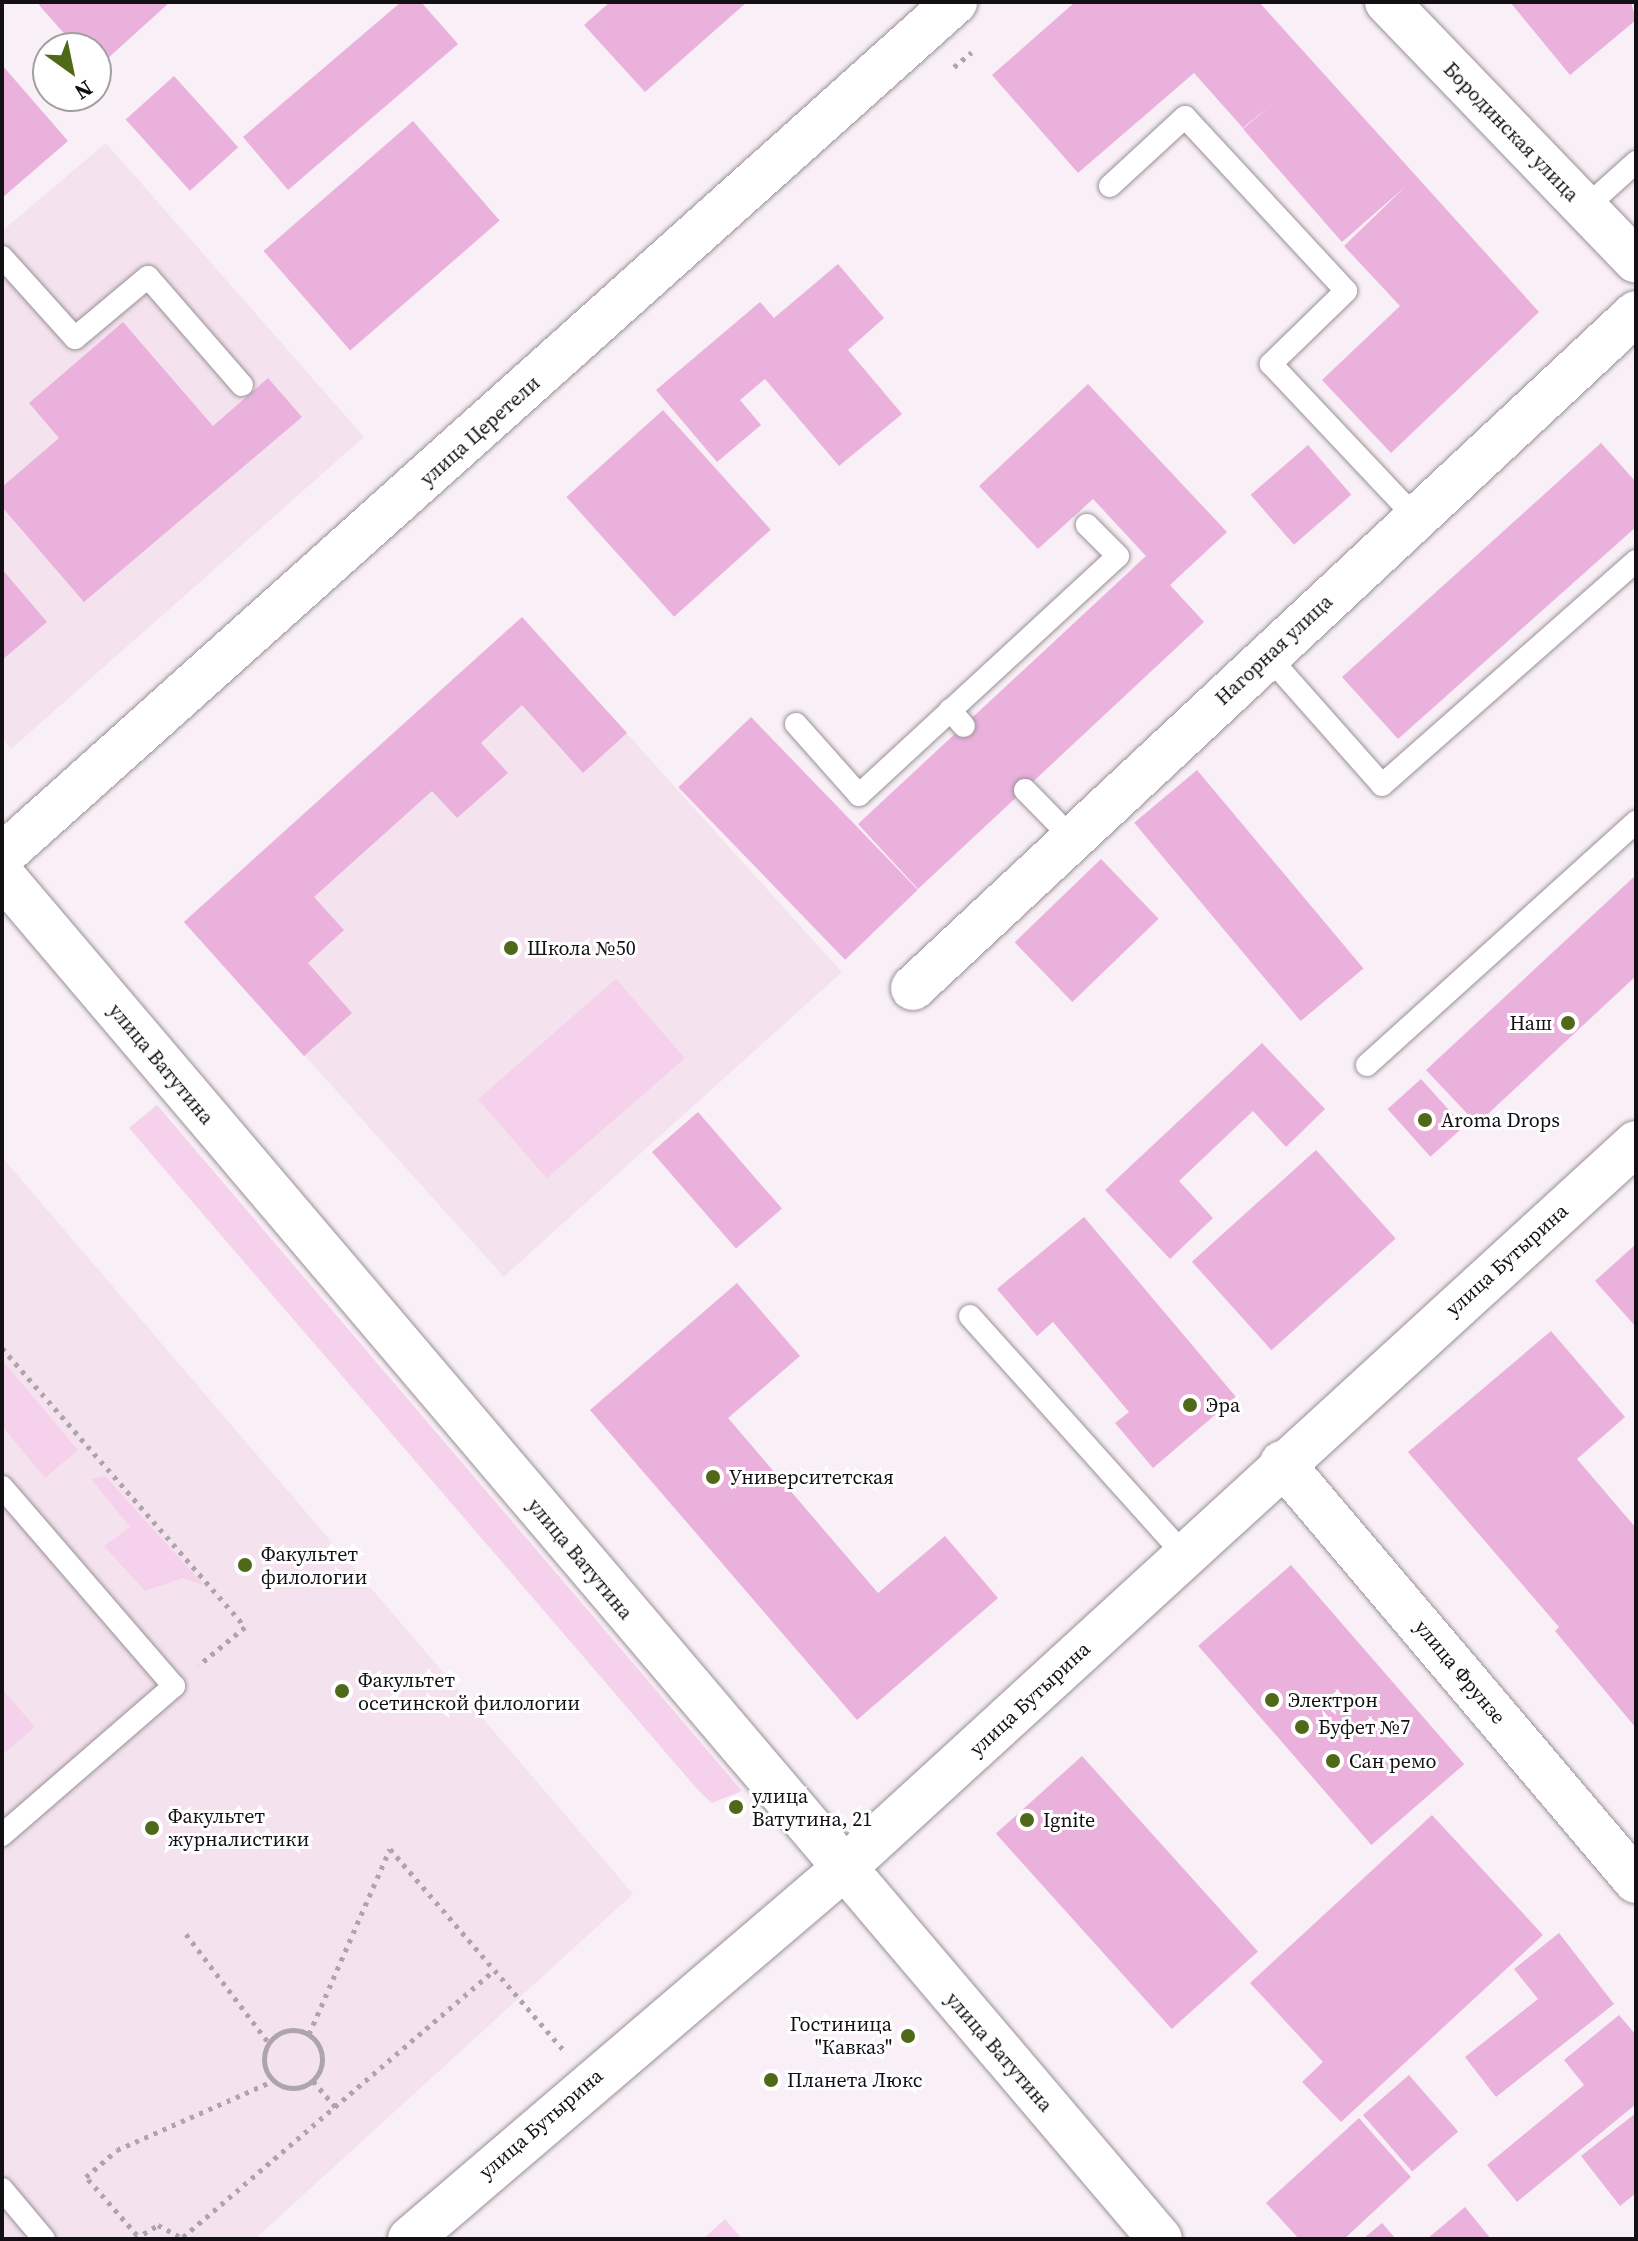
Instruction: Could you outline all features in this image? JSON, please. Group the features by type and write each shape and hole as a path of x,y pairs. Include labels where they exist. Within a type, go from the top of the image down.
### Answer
{"street":[{"name":"улица Церетели","path":"2,856 955,2"},
{"name":"Бородинская улица","path":"1387,2 1636,261"},
{"name":"Нагорная улица","path":"913,988 1636,313"},
{"name":"улица Ватутина","path":"2,875 1160,2239"},
{"name":"улица Бутырина","path":"410,2239 590,2080 843,1869 1183,1553 1636,1143"},
{"name":"улица Фрунзе","path":"1282,1463 1636,1881"}],"lane":[{"path":"1110,186 1185,117 1346,291 1271,364 1416,518"},
{"path":"1585,208 1636,162"},
{"path":"2,257 75,338 148,277 242,385"},
{"path":"796,724 859,795 957,718 1118,556 1087,525"},
{"path":"1268,656 1382,785 1636,561"},
{"path":"1025,790 1072,838"},
{"path":"1367,1065 1636,822"},
{"path":"970,1316 1183,1553"},
{"path":"2,1487 174,1686 2,1835"},
{"path":"2,2189 44,2239"}],"path":[{"path":"948,71 972,52"},
{"path":"2,1348 245,1627 174,1686"},
{"path":"309,2034 390,1849 590,2080"},
{"path":"186,1934 268,2042 265,2068 273,2081 286,2089 313,2081 323,2058 309,2034 289,2030 268,2042"},
{"path":"273,2081 117,2150 86,2177 136,2237 158,2225 183,2238 493,1971"},
{"path":"313,2081 336,2107"}],"shaded area":[{"path":"106,143 364,437 11,749 2,738 2,231"},
{"name":"Школа №50","path":"522,617 842,972 504,1277 184,921"},
{"path":"616,979 685,1058 547,1178 478,1099"},
{"path":"157,1105 742,1791 712,1803 698,1790 129,1128"},
{"path":"2,1157 633,1894 255,2239 2,2239"},
{"path":"2,1360 78,1450 45,1478 2,1426"},
{"path":"105,1476 204,1585 183,1578 145,1591 104,1546 130,1527 91,1479"},
{"path":"2,1689 35,1727 2,1755"},
{"path":"725,2219 742,2239 703,2239"}],"building":[{"path":"42,2 170,2 112,55 112,32 63,32 39,5"},
{"path":"401,2 421,2 458,44 288,190 243,137"},
{"path":"610,2 747,2 645,92 584,25"},
{"path":"1075,2 1259,2 1539,312 1391,453 1322,380 1400,306 1344,246 1406,186 1342,242 1243,129 1274,102 1243,128 1194,73 1078,173 992,75"},
{"path":"1510,2 1631,2 1636,20 1570,75"},
{"path":"2,65 32,100 32,112 43,112 68,141 2,198"},
{"path":"174,76 238,147 190,191 126,119"},
{"path":"413,121 500,221 350,351 264,251"},
{"path":"838,264 884,318 848,350 902,414 839,466 765,379 740,400 761,425 717,462 656,390 760,302 774,318"},
{"path":"123,322 213,426 268,378 302,417 84,602 2,507 2,487 59,438 29,403"},
{"path":"1088,384 1227,532 1170,585 1204,622 918,889 858,824 1146,556 1093,499 1038,549 979,486"},
{"path":"663,410 771,530 674,617 566,497"},
{"path":"1601,443 1636,482 1636,527 1398,739 1342,677"},
{"path":"1308,445 1351,495 1294,545 1251,495"},
{"path":"2,569 47,622 2,660"},
{"path":"522,617 627,733 583,773 522,705 481,743 508,773 457,818 432,791 314,897 344,930 308,963 352,1013 304,1056 184,922"},
{"path":"751,717 918,890 845,960 678,787"},
{"path":"1197,770 1363,968 1301,1021 1134,823"},
{"path":"1101,859 1159,919 1072,1002 1015,942"},
{"path":"1636,875 1636,976 1477,1124 1426,1070"},
{"path":"1262,1043 1325,1109 1286,1147 1253,1111 1179,1181 1213,1218 1170,1259 1105,1190"},
{"path":"1421,1079 1464,1127 1430,1157 1388,1109"},
{"path":"698,1112 782,1209 736,1249 652,1152"},
{"path":"1316,1150 1396,1238 1272,1350 1192,1262"},
{"path":"1084,1217 1236,1397 1153,1468 1115,1423 1129,1412 1053,1322 1037,1336 997,1289"},
{"path":"1636,1244 1636,1327 1595,1281"},
{"name":"Университетская","path":"737,1283 800,1356 728,1418 878,1593 945,1536 998,1598 857,1720 590,1410"},
{"path":"1551,1331 1625,1417 1577,1459 1636,1528 1636,1728 1555,1631 1559,1627 1408,1452"},
{"path":"1291,1565 1464,1764 1371,1845 1198,1646"},
{"path":"1082,1756 1258,1951 1172,2029 996,1834"},
{"path":"1432,1815 1543,1935 1341,2122 1302,2082 1323,2062 1250,1983"},
{"path":"1559,1933 1614,2004 1496,2097 1465,2057 1538,1999 1514,1969"},
{"path":"1619,2015 1636,2035 1636,2104 1517,2202 1487,2165 1584,2085 1564,2060"},
{"path":"1409,2075 1458,2132 1412,2172 1363,2115"},
{"path":"1636,2113 1636,2193 1620,2206 1581,2156"},
{"path":"1359,2118 1411,2177 1344,2239 1299,2239 1266,2203"},
{"path":"1465,2207 1491,2239 1427,2239"},
{"path":"1382,2223 1396,2239 1363,2239"}],"place":[{"name":"Школа №50","path":"511,948"},
{"name":"Наш","path":"1568,1023"},
{"name":"Aroma Drops","path":"1425,1120"},
{"name":"Эра","path":"1190,1405"},
{"name":"Университетская","path":"713,1477"},
{"name":"Факультет филологии","path":"245,1565"},
{"name":"Факультет осетинской филологии","path":"342,1691"},
{"name":"Электрон","path":"1272,1700"},
{"name":"Буфет №7","path":"1302,1727"},
{"name":"Сан ремо","path":"1333,1761"},
{"name":"улица Ватутина, 21","path":"736,1807"},
{"name":"Ignite","path":"1027,1820"},
{"name":"Факультет журналистики","path":"152,1828"},
{"name":"Гостиница \"Кавказ\"","path":"908,2036"},
{"name":"Планета Люкс","path":"771,2080"}]}
